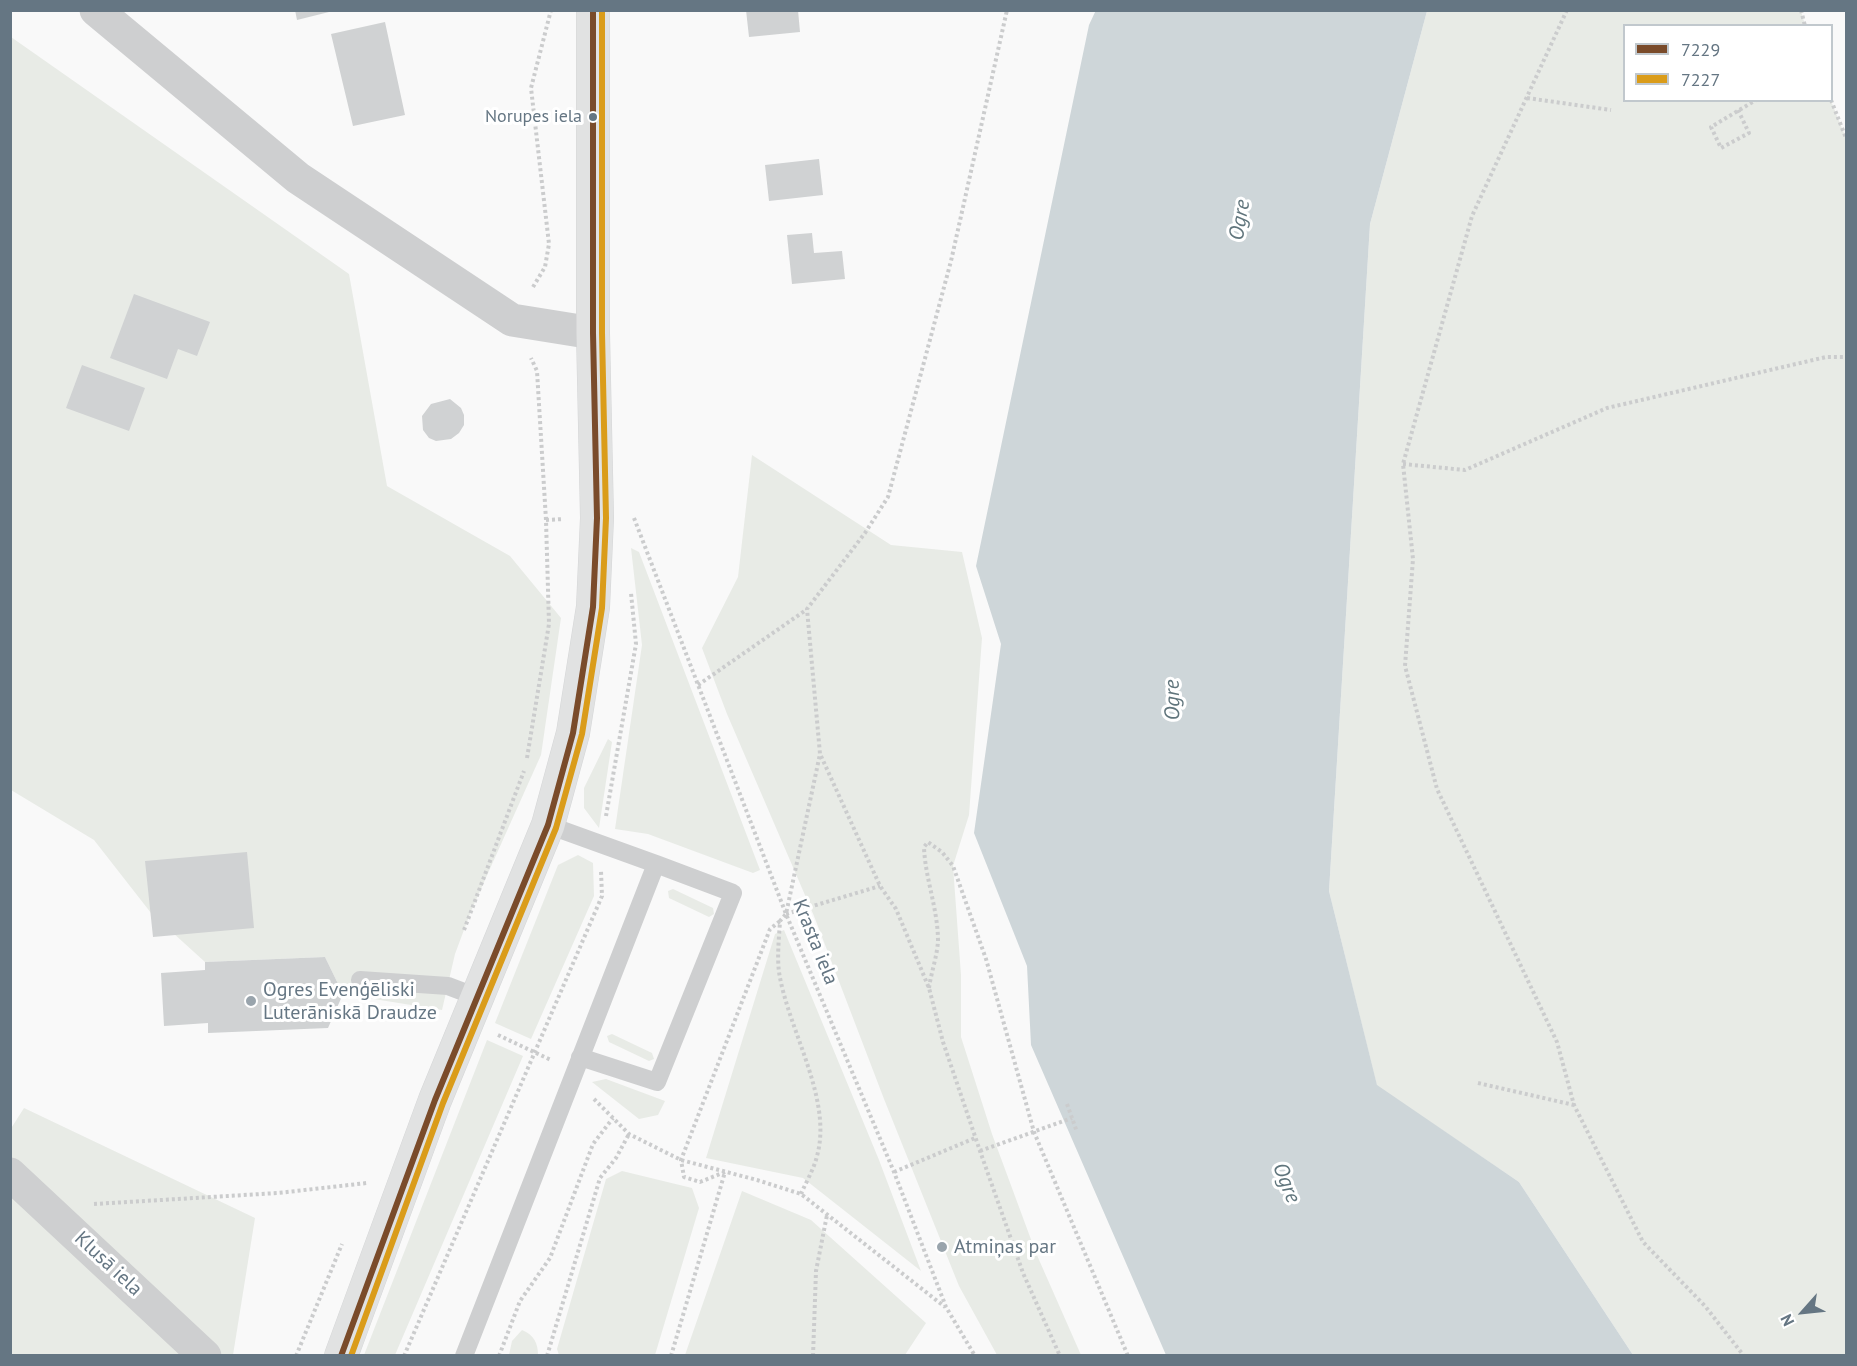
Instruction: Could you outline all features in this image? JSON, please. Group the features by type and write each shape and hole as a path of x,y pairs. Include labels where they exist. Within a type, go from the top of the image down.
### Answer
{"main road":[{"path":"340,1356 435,1100 548,825 573,733 593,607 597,518 593,333 593,10"}],"street":[{"path":"96,10 298,178 512,320 593,333"},
{"name":"Klusā iela","path":"10,1174 206,1356"}],"lane":[{"path":"548,825 733,893 657,1082 580,1057"},
{"path":"464,1356 656,864"},
{"path":"360,980 448,986 472,1009"}],"path":[{"path":"463,933 526,766 549,624 546,520 537,371 533,359 515,346 512,320 545,267 549,244 531,88 551,10"},
{"path":"698,685 807,609 865,533 888,497 951,261 1007,10"},
{"path":"1568,10 1472,216 1403,465 1413,559 1405,666 1437,789 1557,1042 1574,1105 1644,1242 1705,1306 1744,1356"},
{"path":"1527,98 1611,110"},
{"path":"1738,110 1749,133 1721,148 1711,127 1738,110 1752,102"},
{"path":"1833,102 1846,136"},
{"path":"1403,465 1465,470 1607,408 1826,357 1846,357"},
{"name":"Krasta iela","path":"641,534 786,914 894,1172 946,1307 975,1356"},
{"path":"404,1356 602,896 601,844 636,644 630,589"},
{"path":"726,1171 700,1182 684,1177 681,1160 770,929 786,914 820,754 807,609"},
{"path":"820,754 880,886 896,909 928,988 943,1042 1023,1273 1060,1356"},
{"path":"928,988 938,942 925,859 924,847 928,842 942,852 953,866 986,959 1034,1132 1128,1356"},
{"path":"786,914 880,886"},
{"path":"780,921 779,971 797,1038 819,1097 818,1156 801,1194"},
{"path":"472,1009 562,1067 628,1134 681,1160 801,1194 946,1307"},
{"path":"1478,1083 1574,1105"},
{"path":"1067,1104 1077,1132"},
{"path":"499,1356 520,1301 550,1258 593,1144 613,1118"},
{"path":"980,1152 1072,1118"},
{"path":"547,1356 600,1178 616,1158 628,1134"},
{"path":"894,1172 975,1138"},
{"path":"670,1356 726,1171"},
{"path":"47,1207 278,1193 368,1183"},
{"path":"813,1356 816,1271 827,1215"}],"shaded area":[{"path":"1427,11 1801,11 1805,24 1623,24 1623,102 1831,102 1846,138 1846,1355 1633,1355 1519,1182 1377,1086 1329,891 1370,224"},
{"path":"11,37 349,274 387,486 510,556 561,618 541,755 471,911 455,954 442,1010 343,994 325,957 205,962 151,913 94,840 11,790"},
{"path":"752,455 891,545 962,552 982,638 969,815 953,866 961,975 961,1037 992,1134 1036,1253 1081,1355 997,1355 959,1286 814,916 727,714 702,648 738,577"},
{"path":"631,548 639,552 760,870 753,873 648,834 615,829 642,645"},
{"path":"608,739 612,742 599,828 584,808 584,788"},
{"path":"578,855 593,863 594,896 531,1039 495,1023 558,865"},
{"path":"673,889 713,908 714,914 709,917 669,898 668,891"},
{"path":"784,930 879,1160 921,1271 803,1178 706,1158 775,934"},
{"path":"612,1034 652,1053 654,1059 649,1061 609,1042 607,1036"},
{"path":"487,1040 523,1056 395,1355 364,1355"},
{"path":"606,1079 665,1101 658,1115 639,1119 592,1082"},
{"path":"24,1108 255,1218 233,1355 11,1355 10,1130"},
{"path":"622,1171 692,1188 699,1208 655,1355 559,1355 557,1349 606,1179"},
{"path":"742,1191 811,1220 926,1323 905,1355 685,1355"},
{"path":"522,1330 530,1334 534,1340 538,1355 509,1355 512,1341"}],"water":[{"name":"Ogre","path":"1096,10 1427,11 1370,224 1329,891 1377,1085 1519,1182 1633,1355 1166,1355 1031,1045 1027,966 974,833 1001,644 976,566 1089,25"}],"building":[{"path":"295,10 333,10 333,11 297,20"},
{"path":"746,10 798,10 800,32 749,37"},
{"path":"385,22 405,115 353,126 331,34"},
{"path":"819,159 823,195 769,201 765,165"},
{"path":"812,233 814,253 842,251 845,279 792,284 787,235"},
{"path":"134,294 210,322 197,356 178,349 167,379 110,358"},
{"path":"82,365 145,388 129,431 66,408"},
{"path":"450,399 461,408 464,425 451,439 436,441 429,438 423,430 422,416 431,404"},
{"path":"247,852 254,928 153,937 145,861"},
{"name":"Ogres Evenģēliski Luterāniskā Draudze","path":"325,957 343,994 328,1028 208,1033 208,1023 164,1026 161,973 205,970 205,962"}],"transit line":[{"name":"7229","path":"341,1356 435,1100 548,825 573,733 593,607 597,518 593,333 593,10"},
{"name":"7227","path":"351,1356 443,1103 556,828 582,734 602,608 606,518 602,333 602,10"}],"place":[{"name":"Norupes iela","path":"593,117"},
{"name":"Ogres Evenģēliski Luterāniskā Draudze","path":"251,1001"},
{"name":"Atmiņas par","path":"942,1247"}]}
